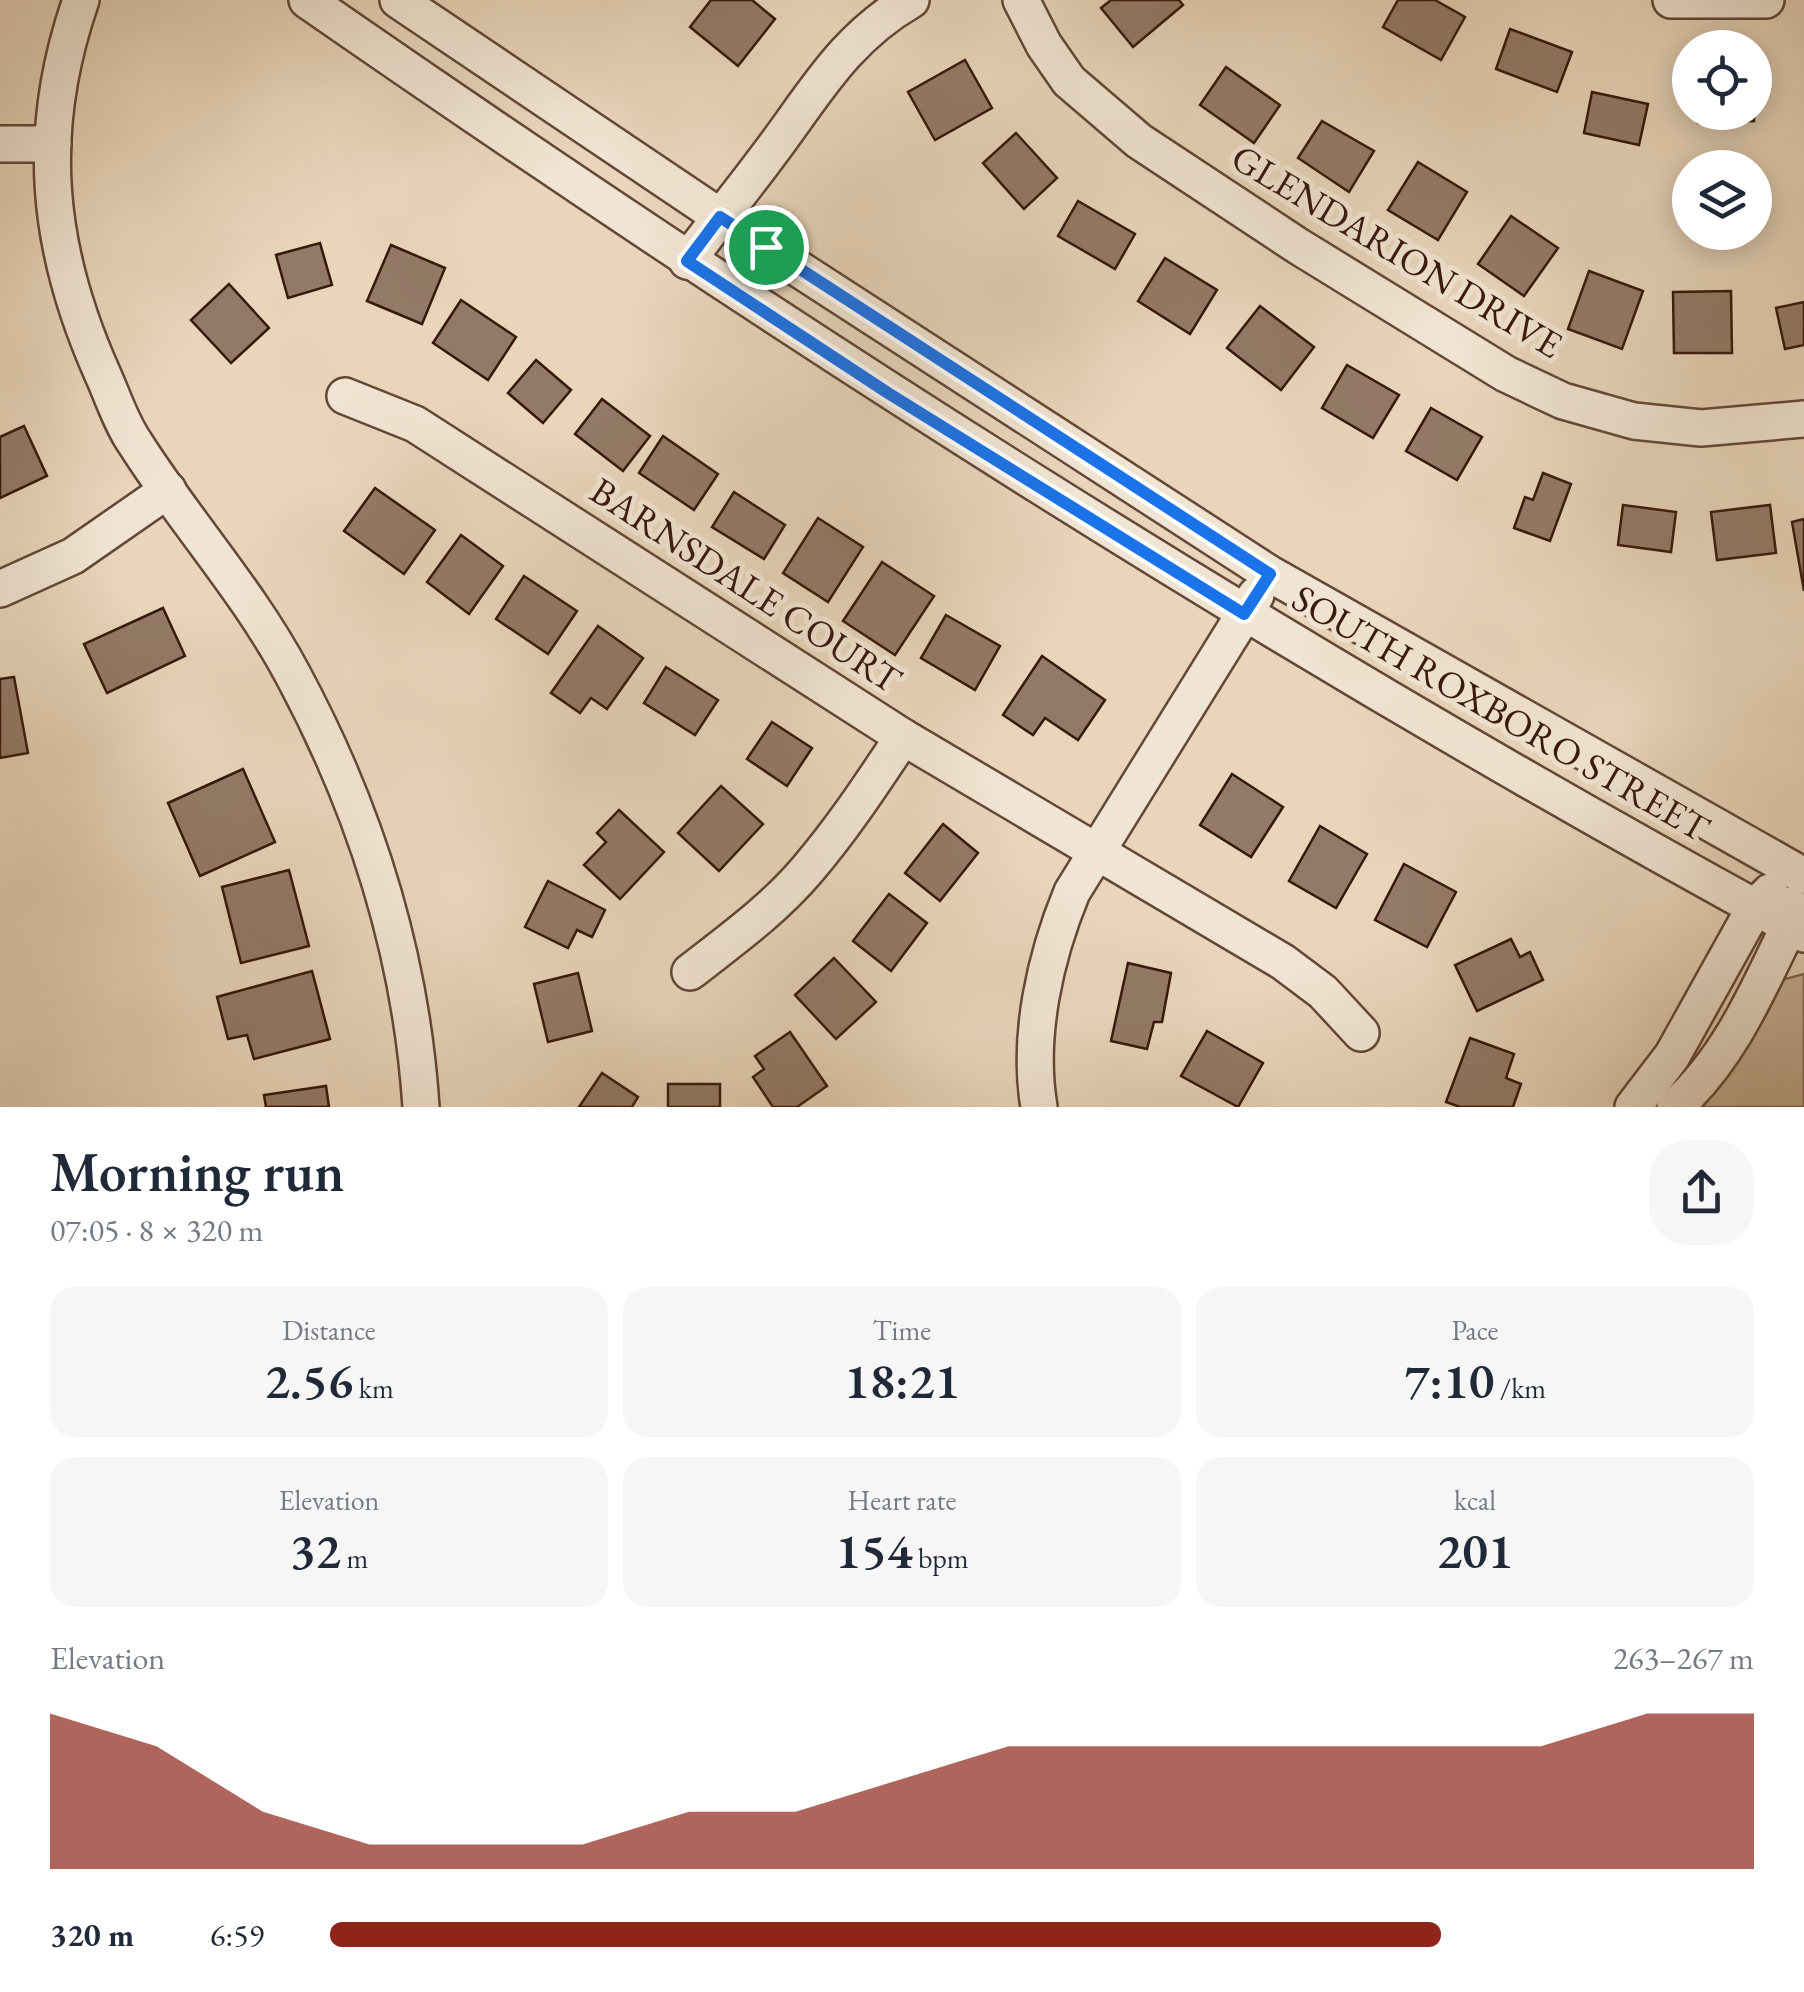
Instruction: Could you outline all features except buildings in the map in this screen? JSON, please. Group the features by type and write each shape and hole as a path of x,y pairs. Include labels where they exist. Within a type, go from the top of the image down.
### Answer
{"street":[{"path":"80,0 62,55 54,100 52,173 63,268 88,342 133,440 246,597 291,671 360,817 387,903 406,986 421,1107"},
{"name":"SOUTH ROXBORO STREET","path":"307,0 687,261 888,393 1432,726 1796,930"},
{"name":"SOUTH ROXBORO STREET","path":"398,0 720,217 1270,574 1798,872"},
{"path":"687,261 829,68 888,14 910,0"},
{"name":"GLENDARION DRIVE","path":"1021,0 1044,45 1069,81 1139,141 1298,246 1506,374 1563,401 1634,422 1701,428 1804,418"},
{"path":"1671,0 1766,0"},
{"path":"0,144 53,144"},
{"name":"BARNSDALE COURT","path":"345,396 415,424 903,737 1283,962 1323,992 1361,1033"},
{"path":"0,589 73,556 168,490"},
{"path":"1039,1107 1035,1054 1039,1010 1059,923 1072,892 1270,574"},
{"path":"690,972 760,918 806,872 845,823 903,737"},
{"path":"1633,1107 1672,1056 1755,907 1798,872"},
{"path":"1675,1107 1702,1083 1729,1044 1796,930 1798,872"}],"shaded area":[{"path":"1804,974 1804,1107 1690,1107 1781,980"}],"route":[{"path":"720,217 766,247 1086,451 1270,574 1244,614 888,393 687,261 720,217"}]}
